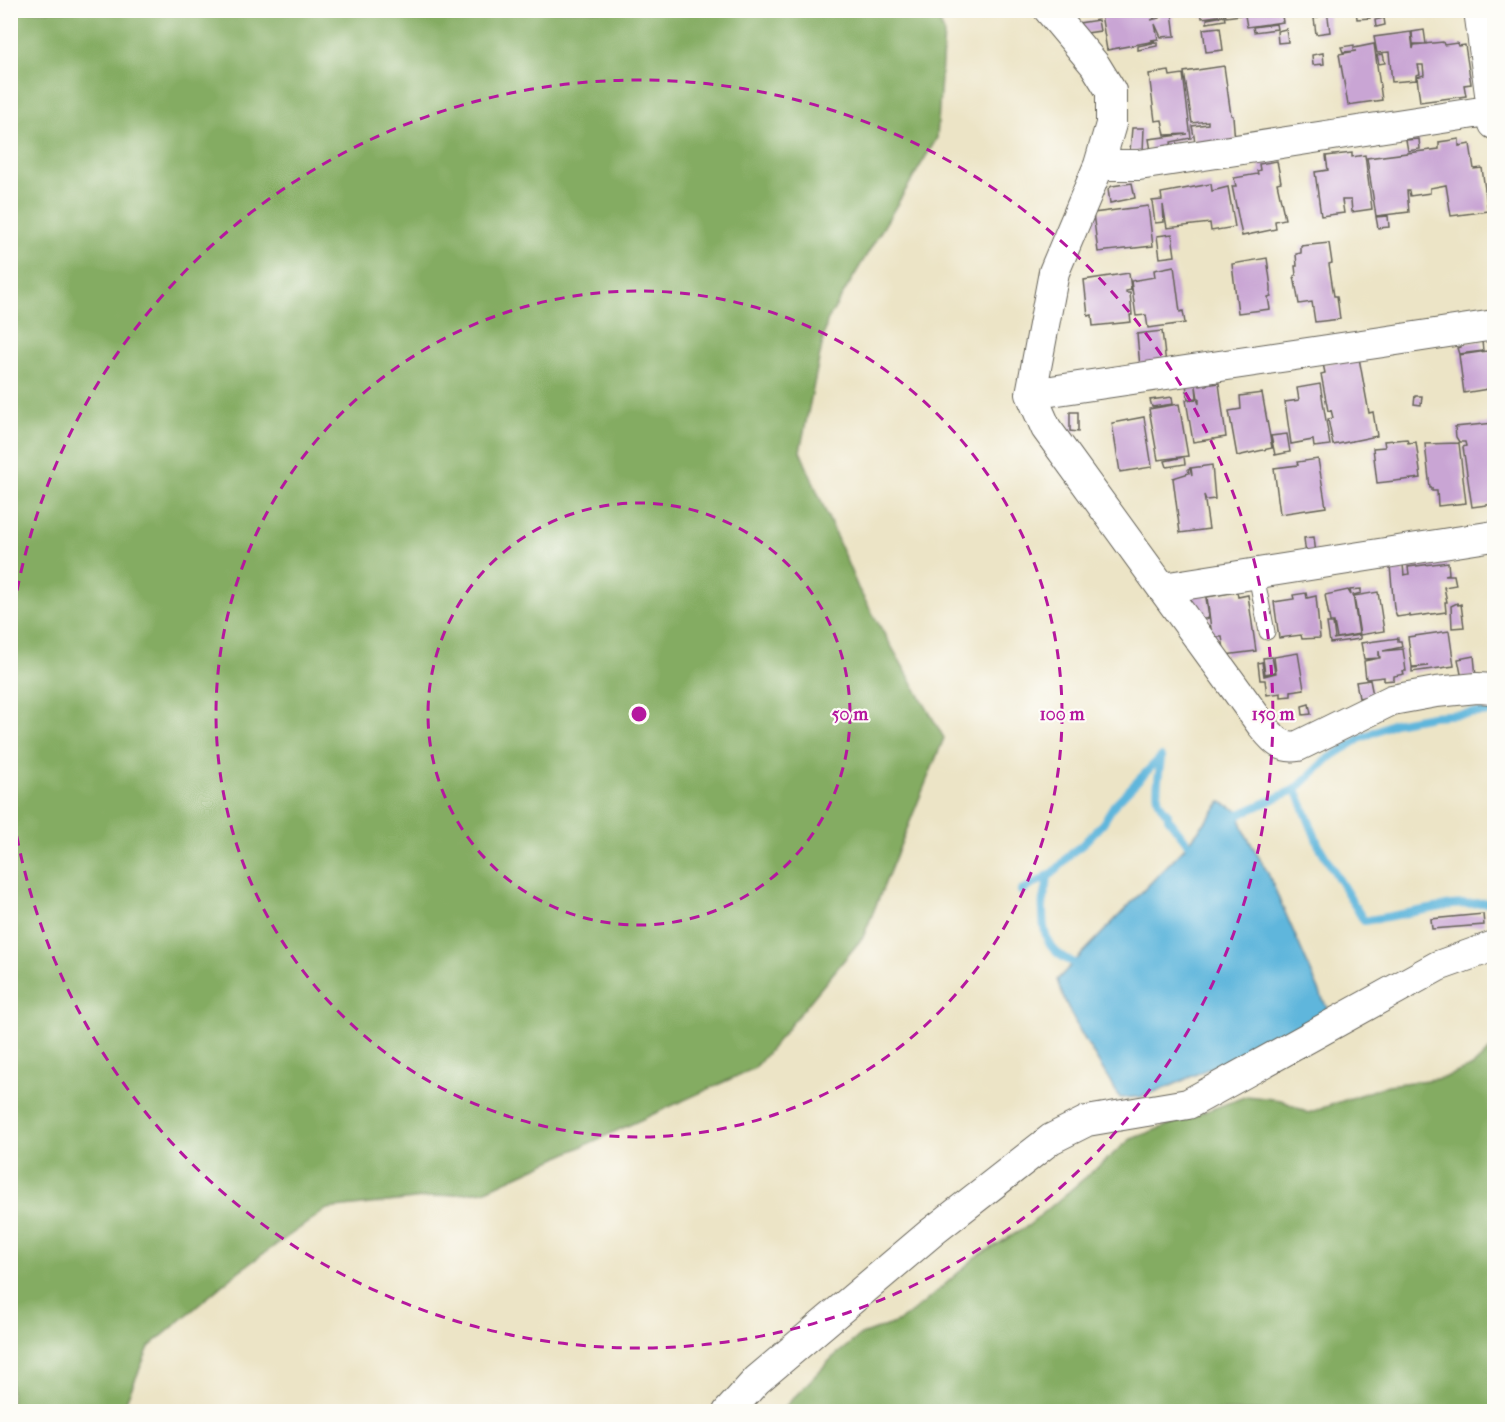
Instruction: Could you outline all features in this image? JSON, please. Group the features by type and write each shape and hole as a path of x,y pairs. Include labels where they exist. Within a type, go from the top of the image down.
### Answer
{"street":[{"path":"1049,10 1095,65 1111,91 1111,124 1099,165 1054,272 1031,394 1046,428 1261,724 1276,741 1288,747 1309,741 1392,700 1436,692 1477,688 1494,689"},
{"path":"1099,165 1139,165 1494,115 1479,10"},
{"path":"1031,394 1494,325"},
{"path":"1163,588 1494,536"},
{"path":"728,1412 757,1380 914,1247 1051,1139 1087,1122 1188,1104 1438,966 1494,946"}],"lane":[{"path":"1256,575 1267,632"}],"green space":[{"path":"934,10 944,32 937,138 827,321 800,451 858,588 944,738 863,937 755,1068 484,1191 327,1209 239,1271 149,1347 122,1411 11,1411 11,11"},
{"path":"1494,1046 1494,1411 780,1412 832,1358 861,1335 900,1321 976,1257 1028,1226 1131,1139 1247,1096 1281,1100 1308,1113 1388,1085 1443,1078 1473,1066"}],"water":[{"path":"1221,802 1237,810 1246,835 1267,871 1329,1013 1173,1085 1140,1097 1120,1098 1077,1025 1057,980 1188,844"}],"building":[{"path":"1122,10 1153,10 1154,19 1151,20 1159,18 1158,14 1172,12 1175,36 1161,37 1155,24 1158,39 1151,40 1155,41 1107,50 1101,14"},
{"path":"1201,10 1224,10 1224,15 1202,18"},
{"path":"1240,10 1240,15 1226,17 1225,12"},
{"path":"1244,10 1281,10 1283,22 1247,27"},
{"path":"1317,10 1327,10 1330,32 1316,34 1314,18 1318,17"},
{"path":"1356,10 1369,10 1370,18 1357,19"},
{"path":"1224,16 1225,20 1207,23 1207,19"},
{"path":"1384,18 1385,25 1376,27 1375,20"},
{"path":"1098,20 1100,31 1080,34 1079,23"},
{"path":"1276,24 1277,29 1254,32 1253,27"},
{"path":"1220,27 1223,50 1206,52 1203,29"},
{"path":"1286,29 1288,42 1278,43 1277,31"},
{"path":"1424,30 1426,44 1413,44 1412,32"},
{"path":"1411,32 1413,49 1414,45 1443,42 1444,45 1457,43 1458,46 1465,45 1471,84 1464,85 1466,96 1420,102 1417,77 1424,75 1423,65 1418,65 1420,74 1416,75 1416,80 1392,82 1389,52 1377,53 1374,37"},
{"path":"1157,42 1157,46 1138,50 1138,46"},
{"path":"1374,44 1382,100 1348,105 1339,54 1356,51 1343,52 1341,47 1354,45 1354,48"},
{"path":"1323,53 1324,64 1313,65 1312,55"},
{"path":"1383,54 1385,63 1379,64 1377,55"},
{"path":"1224,66 1235,142 1196,147 1192,126 1208,124 1208,121 1192,123 1184,72"},
{"path":"1169,71 1170,76 1183,74 1191,138 1171,142 1172,148 1151,151 1149,139 1188,134 1165,135 1162,120 1155,121 1149,74"},
{"path":"1132,128 1144,128 1143,152 1130,151"},
{"path":"1419,139 1420,149 1408,151 1406,140"},
{"path":"1459,139 1459,146 1470,144 1474,169 1482,168 1488,211 1451,216 1446,185 1430,188 1430,193 1410,196 1407,191 1409,212 1376,216 1367,158 1439,149 1439,142"},
{"path":"1352,153 1352,157 1365,155 1372,209 1352,212 1351,200 1342,200 1344,213 1321,216 1315,172 1328,170 1326,156"},
{"path":"1277,161 1281,182 1277,183 1285,219 1275,221 1276,229 1242,236 1232,186 1236,186 1234,178 1258,174 1259,164"},
{"path":"1132,183 1135,198 1110,203 1108,189 1112,186"},
{"path":"1211,184 1212,191 1228,187 1235,227 1211,231 1210,223 1167,228 1163,205 1164,222 1155,223 1152,201 1162,200 1161,193"},
{"path":"1148,206 1153,246 1098,252 1093,213"},
{"path":"1388,216 1389,227 1378,228 1376,217"},
{"path":"1172,234 1175,256 1160,258 1157,236"},
{"path":"1329,243 1332,263 1329,264 1340,319 1315,322 1312,302 1299,304 1294,276 1296,275 1295,266 1297,266 1296,254 1301,253 1301,246"},
{"path":"1267,258 1271,287 1271,296 1268,297 1270,309 1238,313 1232,264"},
{"path":"1174,266 1180,312 1183,311 1185,323 1148,328 1146,315 1136,316 1131,281 1155,277 1154,270"},
{"path":"1129,273 1131,290 1126,293 1130,293 1131,322 1093,326 1092,315 1088,316 1084,280"},
{"path":"1162,331 1166,364 1140,367 1137,334"},
{"path":"1482,341 1483,351 1459,354 1457,348 1461,347 1461,344"},
{"path":"1494,350 1494,388 1464,393 1459,355"},
{"path":"1359,358 1369,413 1373,412 1377,436 1333,445 1328,419 1333,418 1331,410 1328,411 1321,374 1325,373 1323,364"},
{"path":"1199,382 1200,386 1219,383 1226,437 1193,442 1186,400 1197,399 1199,404 1199,398 1196,386 1197,398 1188,399 1186,384"},
{"path":"1320,384 1330,445 1314,447 1313,440 1291,444 1285,402 1299,400 1297,388"},
{"path":"1262,393 1272,448 1237,456 1229,411 1241,409 1240,396"},
{"path":"1415,396 1422,396 1421,405 1414,404"},
{"path":"1172,397 1173,404 1152,407 1150,400"},
{"path":"1179,404 1188,456 1158,460 1149,409"},
{"path":"1070,412 1078,412 1078,432 1070,431"},
{"path":"1144,417 1152,467 1120,472 1112,423"},
{"path":"1494,423 1494,504 1472,507 1463,447 1466,446 1465,442 1459,442 1456,437 1455,427"},
{"path":"1287,434 1290,452 1275,455 1271,436"},
{"path":"1407,439 1408,443 1416,442 1421,478 1377,483 1373,448 1385,447 1384,441"},
{"path":"1459,443 1466,503 1438,506 1437,491 1432,491 1430,488 1425,444"},
{"path":"1184,457 1185,464 1167,467 1165,461"},
{"path":"1318,459 1326,507 1280,514 1274,468 1298,465 1297,462"},
{"path":"1212,465 1215,499 1206,500 1204,495 1209,529 1180,533 1173,478 1189,473 1190,468 1192,475 1191,468"},
{"path":"1314,537 1316,554 1306,555 1304,538"},
{"path":"1448,562 1449,574 1445,575 1454,575 1456,585 1444,587 1446,612 1397,617 1390,566 1403,564 1404,575 1409,574 1408,567"},
{"path":"1361,589 1361,593 1353,595 1359,634 1337,638 1334,622 1330,622 1325,595 1348,590 1351,595 1350,590"},
{"path":"1205,591 1209,618 1201,620 1188,602 1193,594"},
{"path":"1237,592 1238,597 1248,595 1256,651 1225,655 1222,637 1212,637 1207,597"},
{"path":"1378,592 1384,631 1360,635 1354,596"},
{"path":"1306,593 1307,598 1316,596 1320,638 1302,639 1301,635 1279,638 1274,602 1294,599 1293,595"},
{"path":"1461,604 1464,627 1452,628 1451,606"},
{"path":"1327,623 1333,623 1335,638 1333,639 1360,635 1360,639 1330,643"},
{"path":"1449,631 1454,666 1412,672 1412,668 1428,666 1412,667 1408,637"},
{"path":"1398,638 1402,647 1383,651 1403,649 1406,671 1403,671 1404,674 1394,676 1394,680 1384,681 1384,677 1366,679 1364,661 1380,658 1379,651 1379,658 1364,659 1361,643"},
{"path":"1298,653 1304,689 1291,691 1291,696 1281,697 1281,693 1267,695 1265,680 1260,680 1258,663 1262,662 1264,676 1276,673 1274,657"},
{"path":"1474,656 1476,677 1462,679 1458,659"},
{"path":"1272,657 1275,672 1265,674 1263,658"},
{"path":"1370,680 1373,695 1359,698 1356,682"},
{"path":"1309,704 1311,714 1303,715 1302,706"},
{"path":"1483,914 1484,925 1432,929 1431,919"}],"waterway":[{"path":"1231,822 1240,814 1296,789 1328,759 1361,738 1394,723 1432,716 1494,712"},
{"path":"1021,891 1052,874 1103,823 1114,805 1161,757 1157,787 1159,802 1168,814 1168,818 1195,853"},
{"path":"1296,789 1319,846 1364,921 1452,905 1494,902"},
{"path":"1047,876 1043,905 1045,933 1048,941 1057,953 1082,966"}]}
